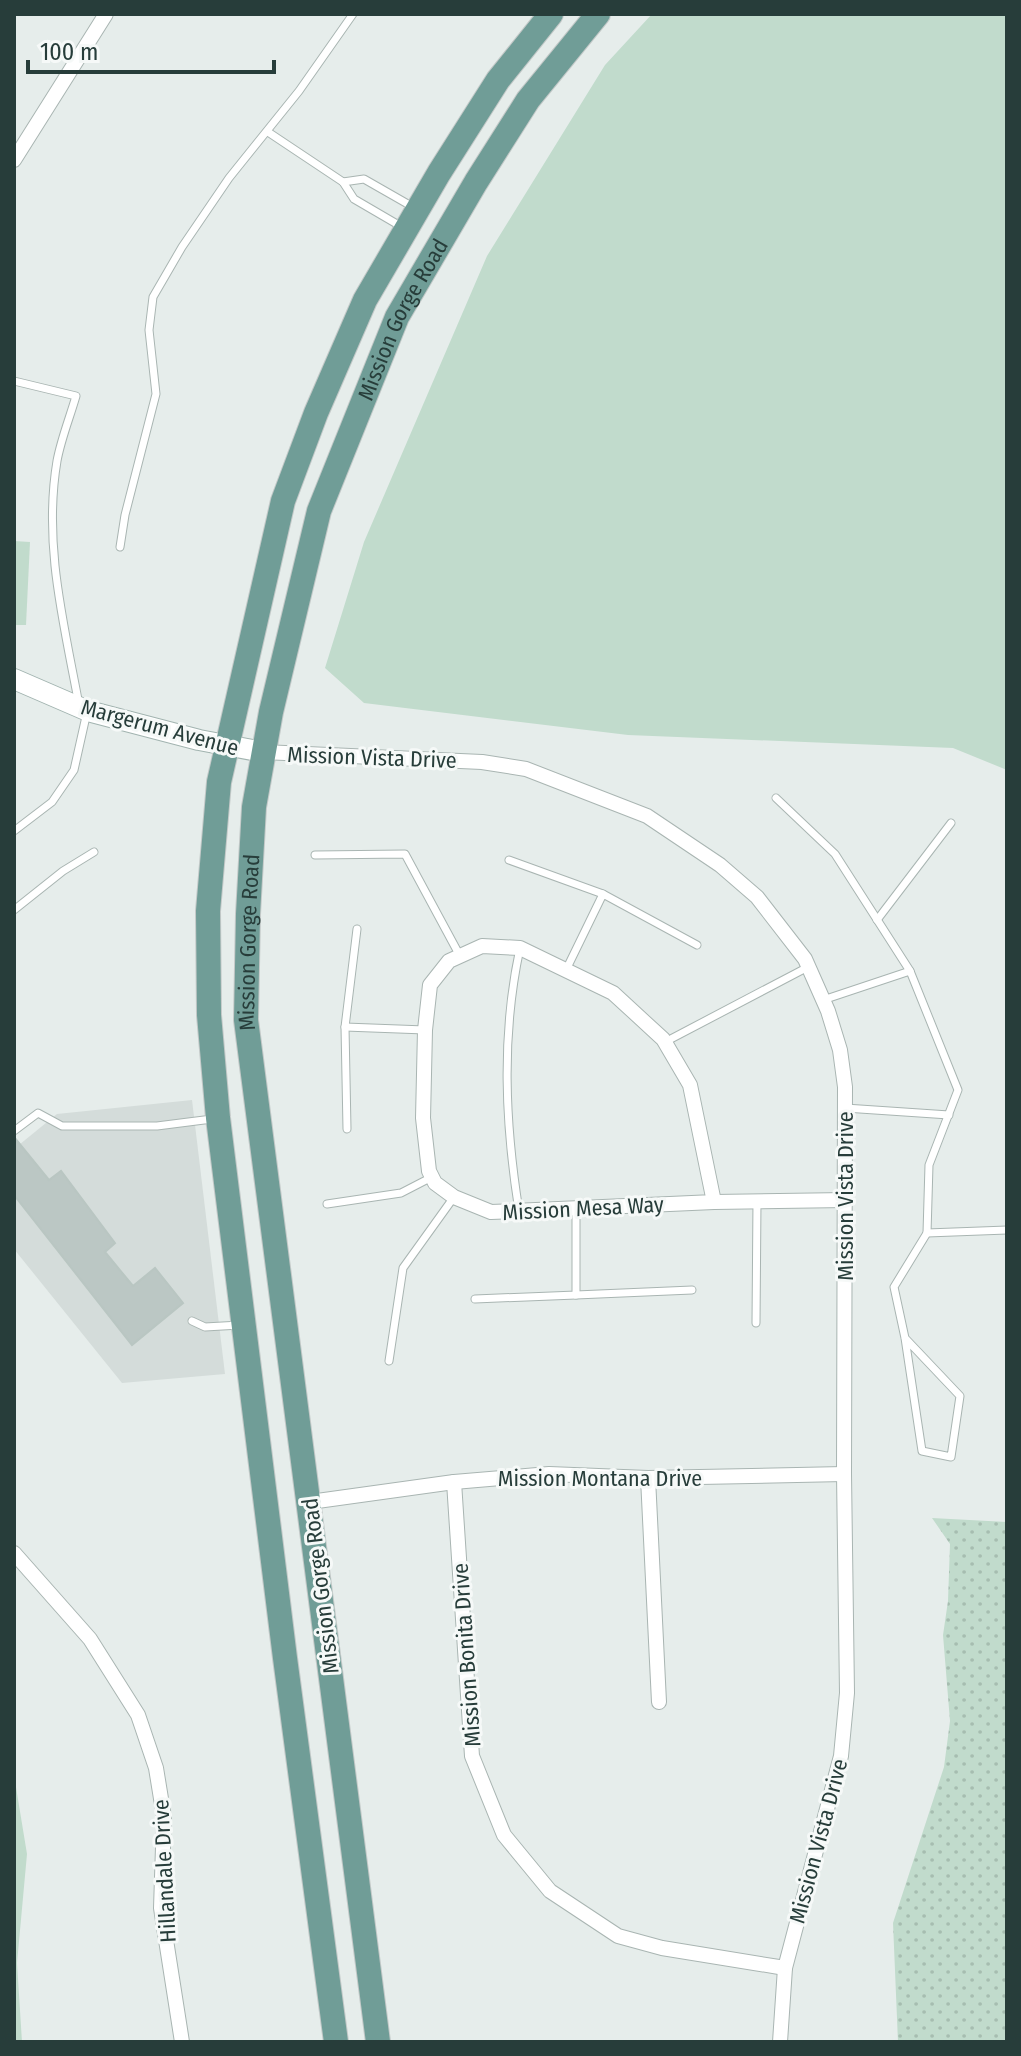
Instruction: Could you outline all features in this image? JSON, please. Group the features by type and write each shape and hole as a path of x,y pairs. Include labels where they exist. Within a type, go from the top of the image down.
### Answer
{"main road":[{"name":"Mission Gorge Road","path":"336,2042 218,1118 209,1015 208,911 219,782 283,501 316,413 365,300 412,220 498,80 551,14"},
{"name":"Mission Gorge Road","path":"378,2042 246,1020 254,807 263,752 319,511 397,317 528,100 598,14"}],"street":[{"path":"14,160 106,14"},
{"name":"Margerum Avenue","path":"14,679 83,709 227,746 263,752"},
{"name":"Mission Vista Drive","path":"263,752 482,762 526,769 647,816 720,865 757,897 808,967 823,1000 840,1050 845,1108 847,1693 841,1756 785,1968 780,2042"},
{"path":"432,1177 423,1118 425,1030 430,985 449,961 482,946 520,948 613,993 664,1043 690,1085 714,1202"},
{"name":"Mission Mesa Way","path":"432,1177 454,1197 491,1212 714,1202 846,1200"},
{"name":"Mission Montana Drive","path":"310,1502 454,1482 549,1474 648,1478 844,1474"},
{"path":"648,1478 659,1702"},
{"name":"Mission Bonita Drive","path":"454,1482 472,1756 504,1835 550,1891 618,1936 662,1948 785,1968"},
{"name":"Hillandale Drive","path":"14,1553 90,1639 138,1715 156,1768 164,1817 161,1908 182,2042"}],"lane":[{"path":"120,547 125,515 156,394 149,330 153,297 221,190 268,132 353,14"},
{"path":"268,132 343,182 354,199 412,220"},
{"path":"343,182 364,179 412,220"},
{"path":"14,381 76,396 58,460 52,520 56,584 83,709 74,770 52,802 14,831"},
{"path":"776,798 835,854 910,971 958,1090 929,1165 927,1233 894,1287 922,1451 951,1457 960,1396 905,1338"},
{"path":"877,920 951,823"},
{"path":"14,910 63,871 94,852"},
{"path":"315,855 405,854 460,956"},
{"path":"509,860 603,894 697,945"},
{"path":"566,970 603,894"},
{"path":"347,1129 345,1027 357,929"},
{"path":"519,1211 505,1085 511,989 520,948"},
{"path":"664,1043 808,967"},
{"path":"823,1000 910,971"},
{"path":"345,1027 425,1030"},
{"path":"845,1108 949,1115"},
{"path":"14,1131 38,1113 62,1126 157,1126 218,1118"},
{"path":"327,1204 401,1193 432,1177"},
{"path":"389,1361 403,1268 454,1197"},
{"path":"756,1323 757,1201"},
{"path":"576,1208 576,1295"},
{"path":"927,1233 1007,1230"},
{"path":"475,1299 692,1290"},
{"path":"192,1321 205,1327 245,1325"}],"shaded area":[{"path":"192,1100 225,1374 122,1383 14,1249 14,1149 57,1114"}],"green space":[{"path":"652,14 1007,14 1007,770 953,748 628,735 364,703 325,668 364,542 487,256 605,65"},
{"path":"14,541 30,542 26,625 14,625"},
{"path":"932,1518 1007,1522 1007,2042 898,2042 893,1923 944,1767 950,1721 943,1635 950,1544"},
{"path":"14,1775 27,1854 17,1963 22,2042 14,2042"}],"building":[{"path":"14,1137 49,1180 61,1171 115,1243 105,1252 133,1286 155,1268 183,1303 132,1345 14,1195"}]}
